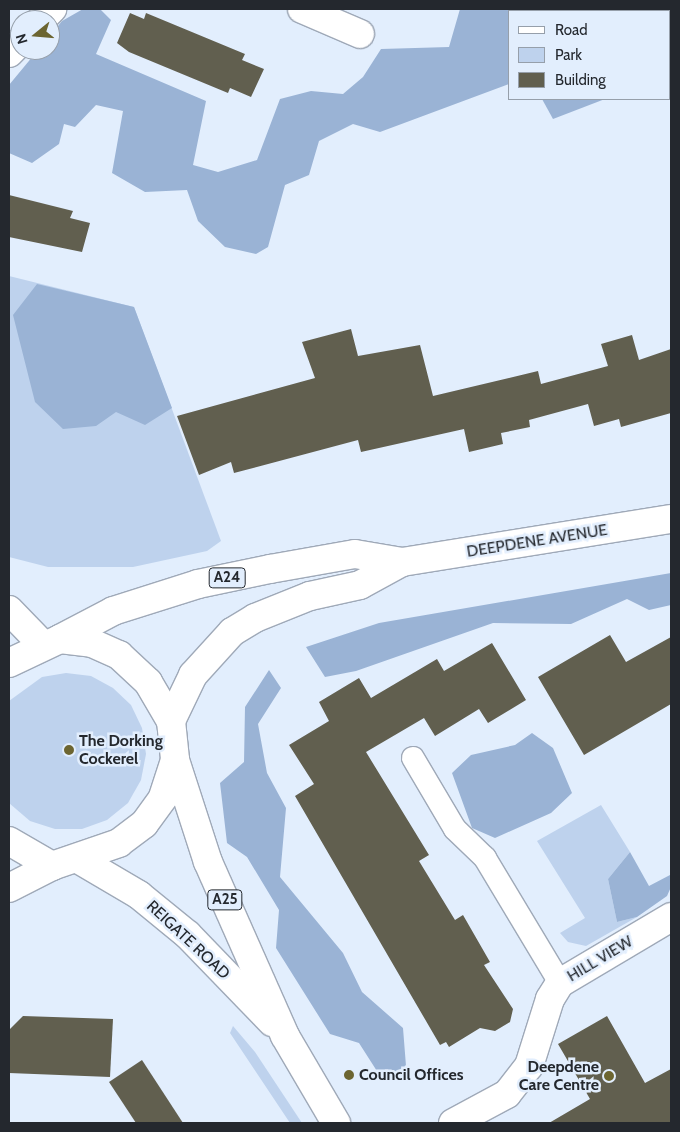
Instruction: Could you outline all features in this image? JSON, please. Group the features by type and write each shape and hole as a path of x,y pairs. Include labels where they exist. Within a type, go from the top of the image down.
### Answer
{"main road":[{"path":"302,9 360,34"},
{"name":"DEEPDENE AVENUE","path":"402,562 671,519"},
{"name":"A24","path":"51,641 113,611 204,583 355,554 402,562"},
{"name":"A24","path":"171,721 193,675 232,632 255,618 310,596 360,585 402,562"},
{"path":"9,610 51,641"},
{"path":"9,663 51,641 92,643 119,655 148,682 171,721 175,760 163,798 144,824 119,843 78,859 52,866 9,888"},
{"name":"REIGATE ROAD","path":"175,760 208,862 285,1036 336,1123"},
{"path":"9,841 52,866"},
{"name":"REIGATE ROAD","path":"78,859 139,895 188,935 285,1036"},
{"name":"HILL VIEW","path":"454,1123 508,1094 529,1066 550,999 560,983 671,916"}],"lane":[{"path":"413,758 454,828 485,858 560,983"}],"green space":[{"path":"9,276 134,307 221,541 207,551 133,567 48,567 9,557"},
{"path":"66,673 91,676 113,688 131,705 142,728 146,754 141,780 128,803 107,820 82,829 55,829 30,821 9,803 9,701 42,677"},
{"path":"601,805 630,852 608,879 617,922 637,917 586,946 568,942 560,933 585,918 537,841"},
{"path":"233,1026 255,1052 302,1123 290,1123 230,1033"}],"shaded area":[{"path":"83,9 100,9 111,20 96,54 206,101 193,165 218,172 257,160 280,99 311,91 343,94 363,77 381,49 449,47 460,9 671,9 671,52 670,10 508,10 508,84 380,132 353,124 319,141 309,175 285,185 268,247 256,254 225,247 198,221 187,190 145,192 112,173 123,111 96,105 75,127 64,124 59,144 32,163 9,153 9,85 30,60 60,60 60,24"},
{"path":"543,100 602,100 553,119"},
{"path":"37,284 134,307 172,408 145,425 116,412 96,426 63,429 35,402 13,315"},
{"path":"671,573 671,605 649,610 627,599 571,624 493,623 356,671 325,677 306,647 379,623"},
{"path":"269,670 281,688 258,724 267,773 286,808 280,877 343,953 362,992 403,1028 406,1066 382,1079 359,1043 330,1034 276,948 279,910 247,857 227,843 220,783 244,762 245,707"},
{"path":"532,733 553,748 572,793 551,813 495,838 472,828 452,773 471,755 515,745"},
{"path":"630,852 649,886 670,875 671,887 667,896 637,917 617,922 608,879"}],"building":[{"path":"130,13 144,19 146,13 245,54 242,60 264,69 251,97 230,88 228,93 129,52 117,43"},
{"path":"9,195 73,211 70,218 90,223 82,252 9,237"},
{"path":"351,329 358,356 420,345 433,396 538,371 541,384 608,366 601,344 632,335 639,360 671,349 671,413 621,427 619,419 594,426 588,404 529,420 530,427 501,433 503,444 469,452 464,429 361,452 358,440 234,473 231,462 199,475 177,416 315,378 302,342"},
{"path":"610,635 626,662 671,637 671,704 584,755 538,677"},
{"path":"492,643 526,700 488,723 479,709 435,736 424,718 366,752 429,855 419,861 455,920 463,915 490,962 484,965 513,1009 510,1022 495,1031 480,1028 449,1047 446,1042 440,1045 295,796 314,784 289,745 329,721 319,702 359,678 371,698 437,659 444,671"},
{"path":"23,1016 113,1019 110,1077 9,1073 9,1030"},
{"name":"Deepdene Care Centre","path":"607,1016 645,1083 671,1069 671,1123 549,1123 590,1099 558,1044"},
{"path":"142,1060 183,1123 136,1123 109,1082"}],"place":[{"name":"The Dorking Cockerel","path":"69,750"},
{"name":"Council Offices","path":"349,1075"},
{"name":"Deepdene Care Centre","path":"609,1076"}]}
